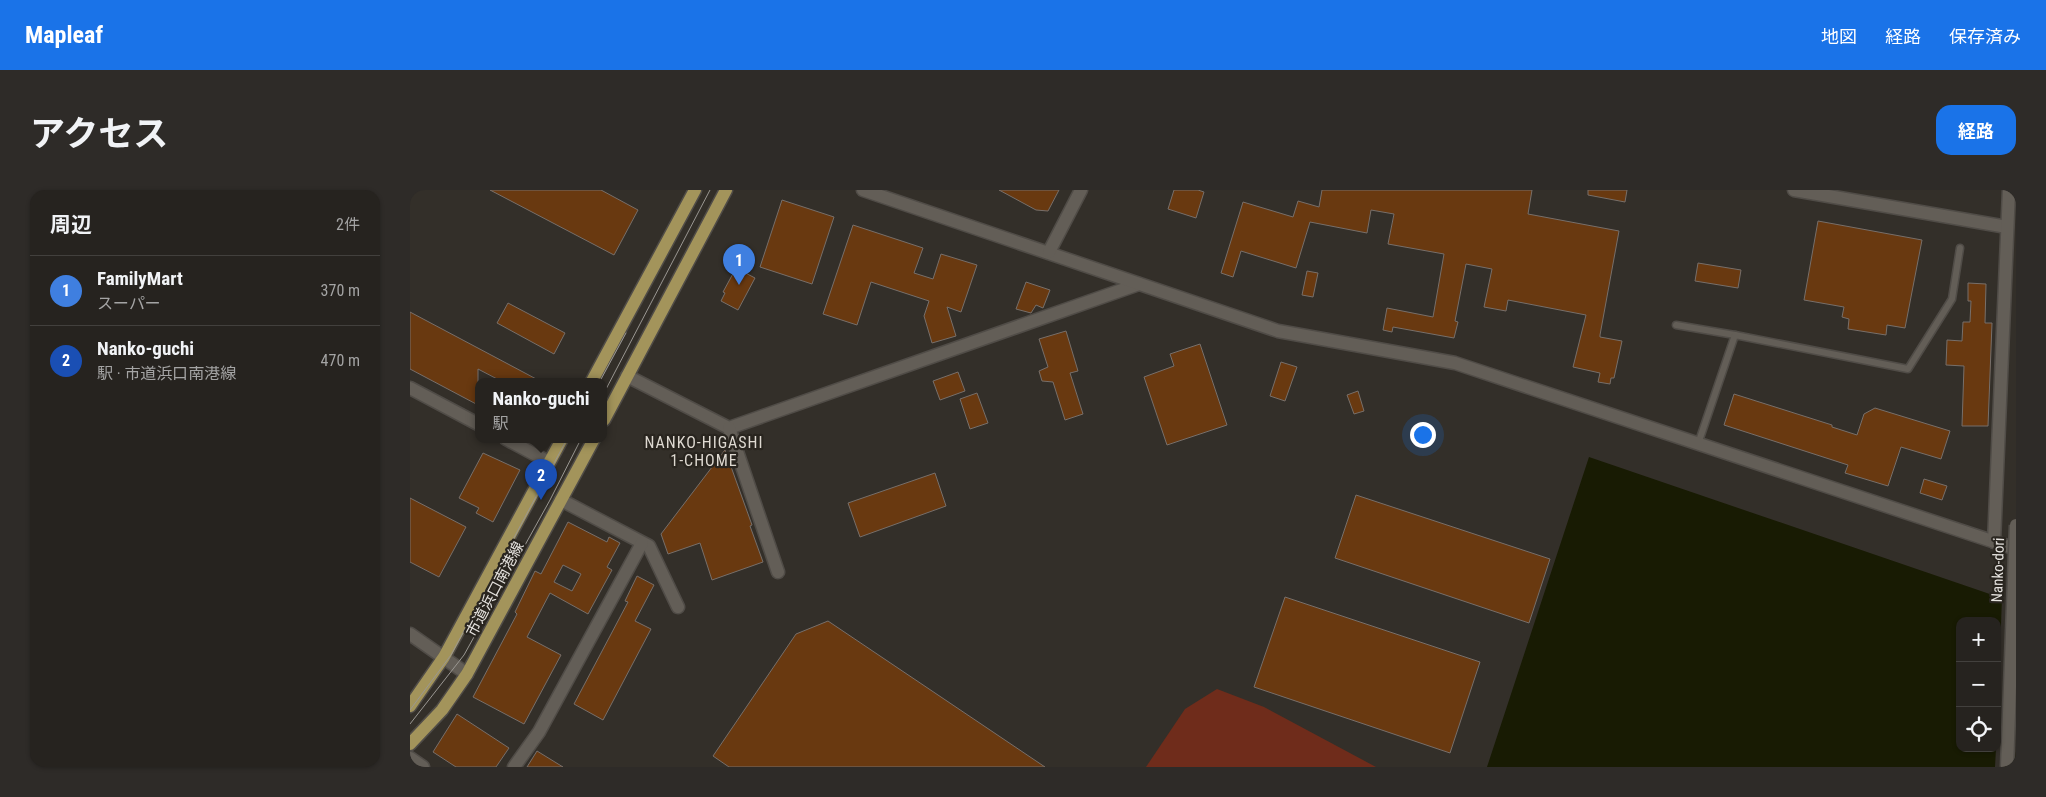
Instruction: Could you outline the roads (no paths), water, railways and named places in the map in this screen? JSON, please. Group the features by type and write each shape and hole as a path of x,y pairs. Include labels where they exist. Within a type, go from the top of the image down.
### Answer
{"main road":[{"path":"594,378 695,190"},
{"path":"607,414 726,190"},
{"name":"市道浜口南港線","path":"410,706 444,657 560,443"},
{"name":"市道浜口南港線","path":"410,744 442,710 467,674 592,443"}],"street":[{"path":"863,190 1278,331 1455,363 2016,549"},
{"path":"1049,252 1081,190"},
{"path":"1794,190 2007,227"},
{"path":"1994,542 2009,190"},
{"path":"729,428 1139,284"},
{"path":"627,376 729,428 778,572"},
{"path":"410,388 475,422"},
{"path":"513,443 549,462"},
{"path":"561,500 649,546 678,608"},
{"name":"Nanko-dori","path":"2007,767 2016,525"},
{"path":"514,767 538,732 642,543"},
{"path":"410,634 467,674"},
{"path":"410,758 424,767"}],"lane":[{"path":"1676,325 1908,369 1952,299 1960,248"},
{"path":"1698,444 1735,335"}],"tram line":[{"path":"607,387 710,190"},
{"path":"602,378 626,333"},
{"path":"410,710 451,655 565,443"},
{"path":"410,724 464,655 550,500 579,443"}],"place":[{"name":"FamilyMart","path":"739,285"},
{"name":"Nanko-guchi","path":"541,500"}],"district":[{"name":"NANKO-HIGASHI 1-CHOME","path":"704,451"}]}
